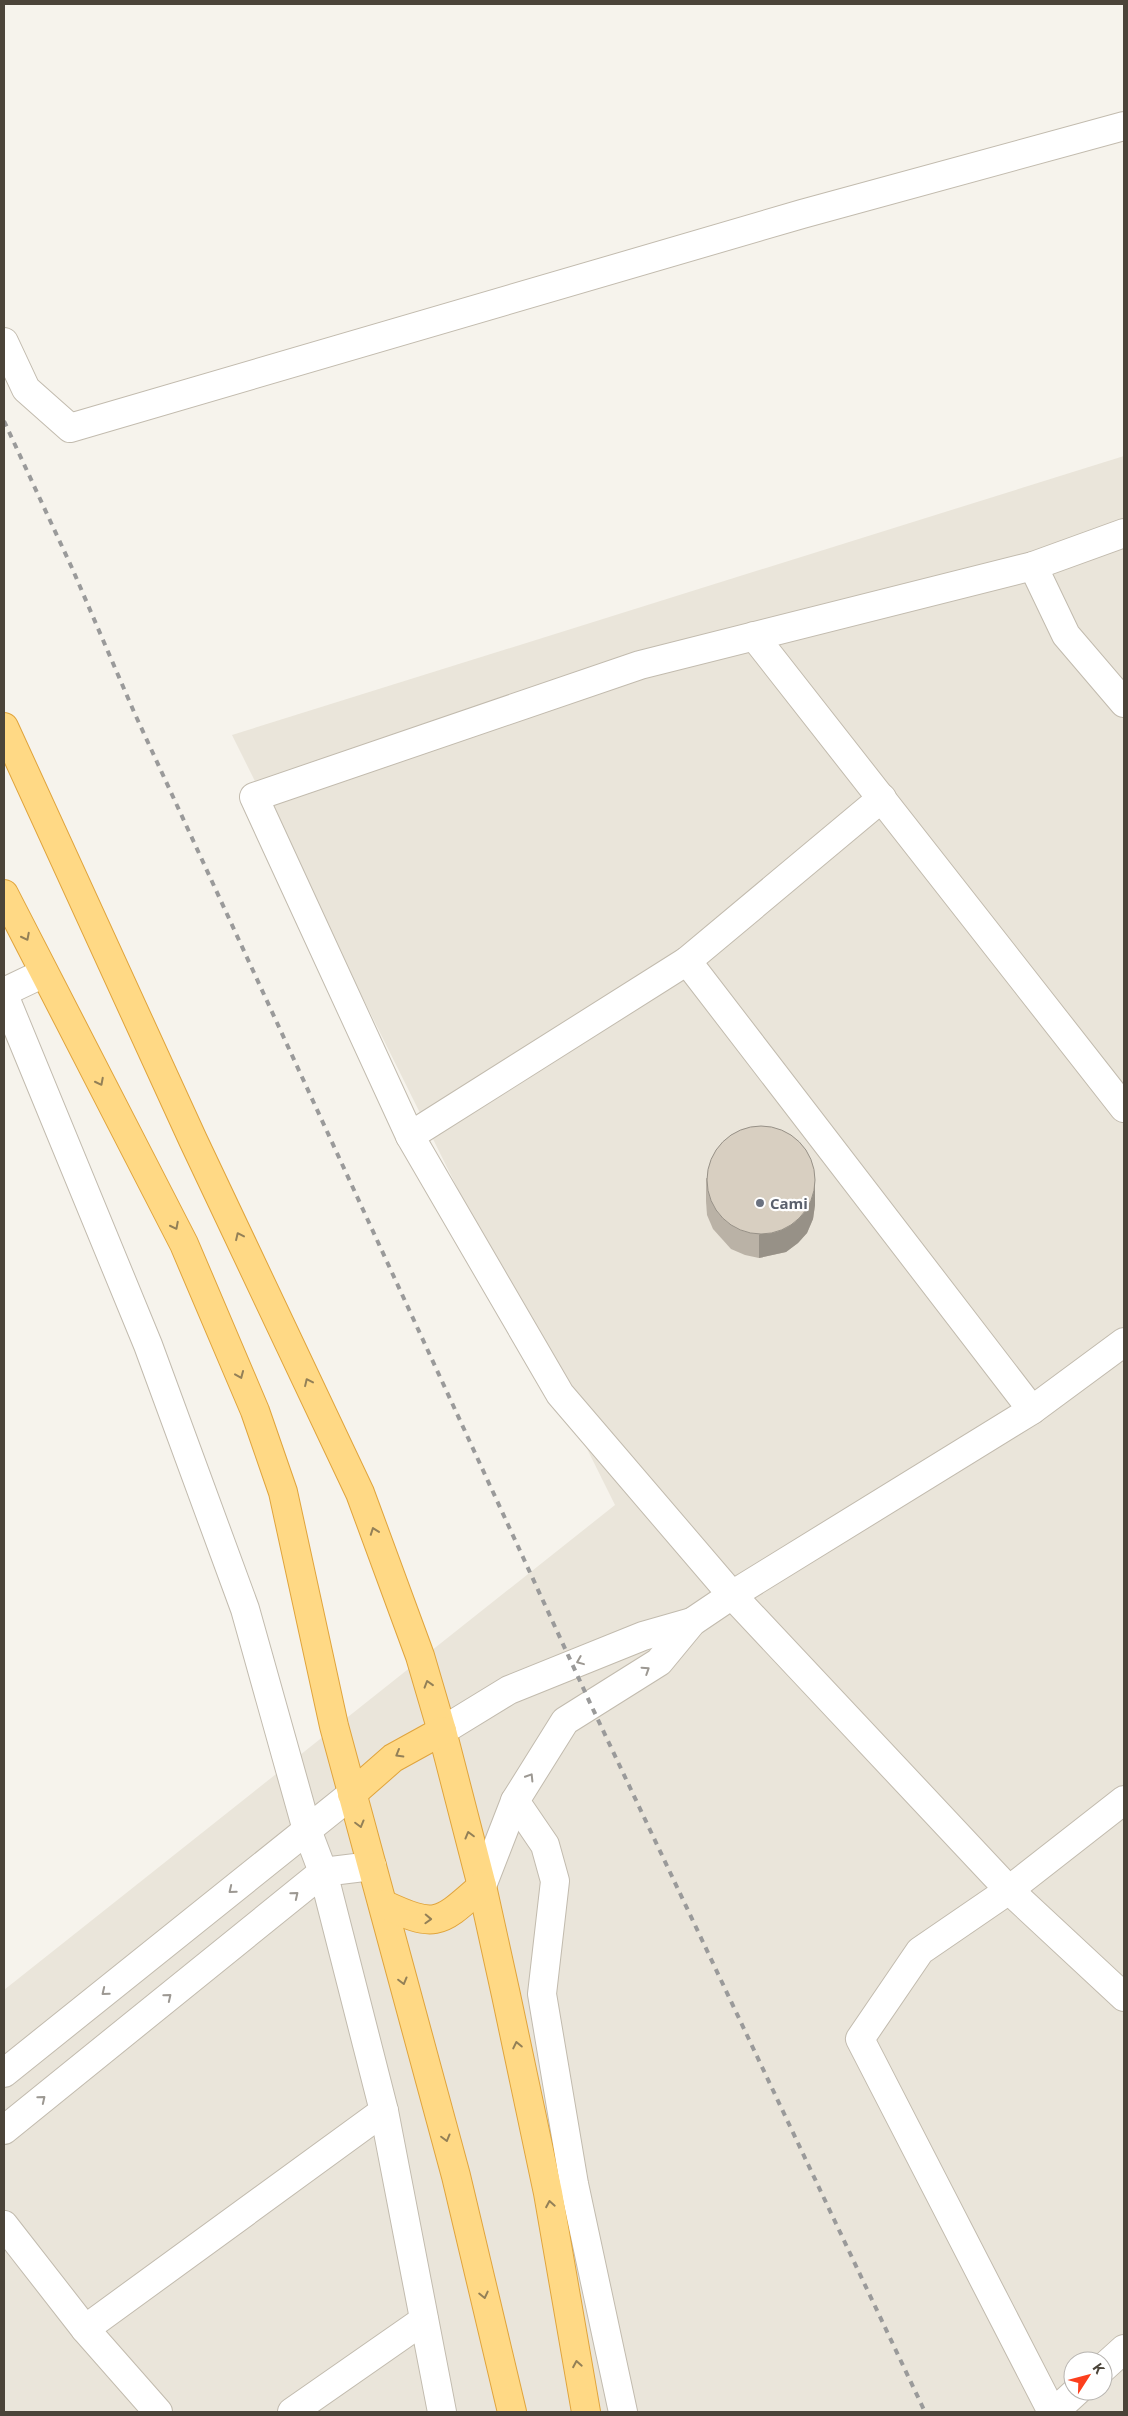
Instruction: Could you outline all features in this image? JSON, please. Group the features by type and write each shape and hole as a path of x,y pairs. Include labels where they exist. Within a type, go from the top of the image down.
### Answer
{"highway":[{"path":"4,727 193,1140 360,1493 420,1656 442,1731 482,1886 548,2193 586,2412"},
{"path":"4,894 184,1244 255,1411 283,1492 334,1726 456,2176 512,2412"},
{"path":"352,1794 393,1758 442,1731"},
{"path":"383,1904 411,1917 432,1920 449,1916 482,1886"}],"street":[{"path":"4,342 26,389 70,428 802,214 1124,126"},
{"path":"1124,533 1033,566 640,664 254,797 410,1136 560,1394 732,1595 1009,1890 1124,1997"},
{"path":"1033,566 1066,635 1124,703"},
{"path":"754,636 1124,1108"},
{"path":"410,1136 687,961 882,798"},
{"path":"687,961 1032,1410"},
{"path":"44,973 4,994 148,1345 245,1609 307,1830 323,1872 384,2111 442,2412"},
{"path":"482,1886 516,1801 565,1721 659,1662 692,1622 732,1595 1032,1410 1124,1342"},
{"path":"442,1731 509,1690 643,1636 692,1622"},
{"path":"4,2073 352,1794"},
{"path":"1066,2401 1053,2412 860,2039 920,1951 1009,1890 1124,1800"},
{"path":"516,1801 545,1845 555,1881 542,1994 574,2184 624,2412"},
{"path":"4,2130 323,1872 372,1866"},
{"path":"85,2329 384,2111"},
{"path":"4,2224 85,2329 158,2412"},
{"path":"292,2412 424,2320"},
{"path":"1113,2359 1124,2349"}],"shaded area":[{"path":"1124,456 1124,2412 4,2412 4,1990 615,1505 232,735"}],"building":[{"name":"Cami","path":"761,1126 782,1130 799,1142 811,1159 815,1180 811,1201 799,1218 782,1230 761,1234 740,1230 723,1218 711,1201 707,1180 711,1159 723,1142 740,1130"}],"railway":[{"path":"4,421 72,568 134,712 591,1705 925,2412"}],"place":[{"name":"Cami","path":"760,1203"}]}
